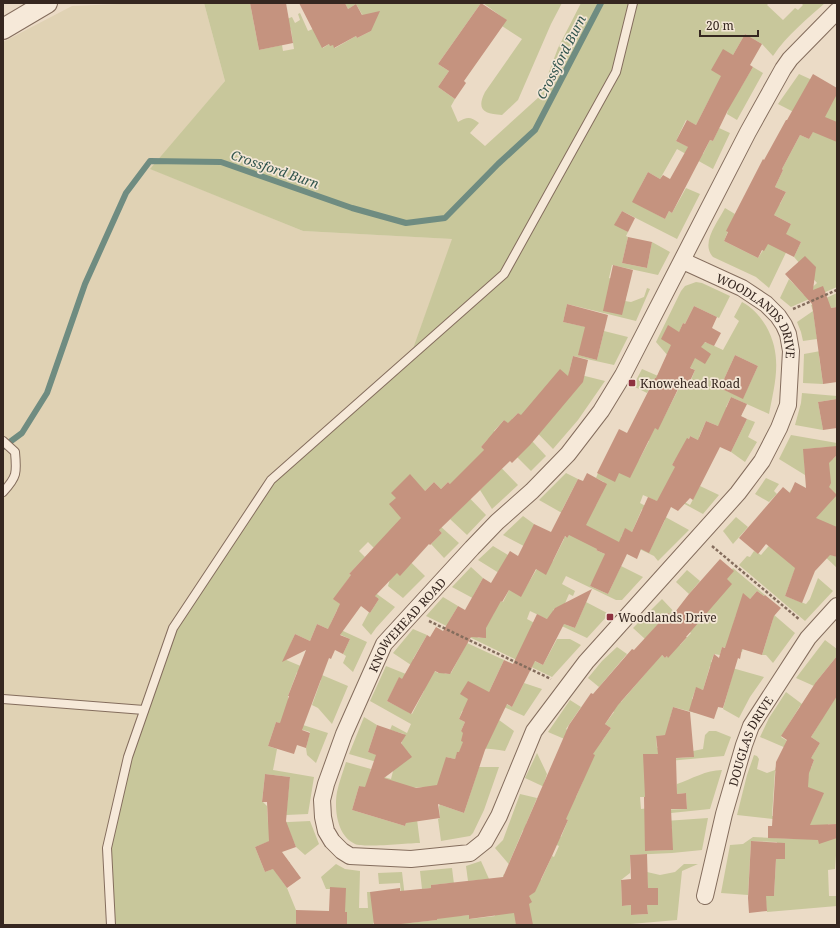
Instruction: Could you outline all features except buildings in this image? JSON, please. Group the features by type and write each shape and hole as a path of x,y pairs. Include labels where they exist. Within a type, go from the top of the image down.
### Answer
{"street":[{"path":"3,29 47,3"},
{"name":"KNOWEHEAD ROAD","path":"326,831 322,800 326,784 344,734 384,644 472,548 532,491 568,454 601,411 623,375 669,285 683,261 748,132 783,69 790,58 837,11"},
{"name":"WOODLANDS DRIVE","path":"326,831 332,841 342,851 350,856 410,859 470,853 485,841 499,816 530,738 566,687 586,662 738,494 760,464 779,428 788,405 791,351 788,334 778,316 766,304 742,288 683,261"},
{"name":"DOUGLAS DRIVE","path":"705,896 724,814 747,736 760,712 808,638 837,606"}],"lane":[{"path":"111,925 107,848 128,757 173,628 271,480 504,274 616,72 632,3"},
{"path":"3,441 15,452 17,467 15,478 3,492"},
{"path":"3,699 144,710"}],"path":[{"path":"778,316 837,290"},
{"path":"700,535 814,633"},
{"path":"412,613 566,687"}],"shaded area":[{"path":"143,3 204,3 225,81 151,169 303,231 453,239 410,357 111,925 3,925 3,42 72,6"}],"green space":[{"path":"204,3 250,3 259,50 282,45 283,51 294,49 291,30 284,20 292,17 295,23 300,20 298,14 300,13 308,31 320,26 316,34 323,48 329,44 333,45 335,48 356,36 357,38 371,31 372,14 363,16 356,4 348,9 345,3 481,3 438,64 449,71 438,87 455,99 451,106 458,122 468,118 479,123 470,133 485,146 540,96 558,48 581,3 769,3 767,5 783,20 795,8 798,10 803,5 801,3 825,3 791,34 773,56 762,44 745,34 733,55 741,87 753,67 763,73 737,120 727,114 728,110 709,100 696,125 686,120 676,141 703,154 710,140 713,141 719,128 730,133 713,169 677,149 660,179 648,172 638,191 645,208 665,219 669,211 672,213 686,188 700,194 677,239 622,211 615,224 628,232 626,236 628,237 622,263 647,268 652,242 670,252 658,275 612,265 609,278 629,283 625,301 631,302 644,297 647,288 650,289 636,321 567,304 563,322 586,327 579,355 597,360 604,331 628,337 614,365 573,356 569,372 605,381 578,420 553,449 518,413 512,419 515,423 512,427 504,420 494,431 500,437 488,439 481,447 518,485 492,509 480,490 498,472 457,485 486,515 467,535 450,519 468,501 448,482 441,489 434,482 423,493 439,525 459,543 444,558 431,544 442,533 416,507 387,539 425,576 403,598 388,586 390,579 374,548 368,542 359,551 365,557 349,574 395,607 371,635 362,625 369,612 370,613 379,599 349,578 334,599 352,613 350,616 337,610 330,625 367,642 353,672 343,663 346,656 343,654 350,639 317,624 310,641 295,634 284,659 348,686 332,724 318,708 312,705 321,680 297,672 288,699 303,725 328,733 316,763 307,755 306,748 310,732 276,722 268,746 277,749 273,770 314,777 308,814 286,815 290,777 265,774 262,801 267,806 268,823 310,821 319,844 305,855 296,847 290,833 255,847 265,872 290,862 277,874 287,888 296,910 296,925 111,925 107,848 128,757 173,628 271,480 410,357 452,239 303,231 150,169 225,81"},
{"path":"483,3 562,3 551,24 518,100 502,115 490,114 483,110 481,103 482,98 522,39 502,26 506,20"},
{"path":"799,74 837,93 837,287 791,307 780,298 789,279 804,295 817,283 794,257 801,242 793,238 769,288 756,277 713,257 709,251 708,245 712,232 725,208 735,214 724,241 758,258 773,234 784,236 791,224 763,209 780,204 786,192 775,187 783,170 782,169 800,135 809,139 817,124 778,104"},
{"path":"696,282 702,283 730,296 719,318 694,306 685,324 683,323 677,337 700,348 703,342 723,350 739,321 734,317 742,302 753,310 766,326 771,337 776,359 775,380 769,414 731,397 726,407 742,414 741,416 718,426 706,421 699,437 710,442 708,445 690,436 672,465 680,469 668,493 690,505 700,486 719,495 703,514 668,495 663,504 643,495 640,503 689,530 658,561 654,556 627,543 600,543 596,550 607,555 590,586 608,594 621,566 643,577 622,600 616,600 566,576 562,584 575,591 573,596 569,594 563,608 557,607 553,610 555,617 558,620 575,628 586,602 609,614 587,638 530,611 527,619 542,627 526,657 543,665 557,639 570,639 581,645 552,677 426,616 443,597 458,606 448,623 479,638 484,637 486,632 475,612 490,620 494,613 480,602 452,587 471,567 483,578 473,596 497,599 503,602 509,590 507,578 478,560 493,546 508,555 526,587 538,567 553,561 564,539 554,530 567,538 562,513 539,500 566,473 578,479 562,510 578,519 588,501 596,505 602,493 599,491 604,482 596,478 598,473 619,473 639,460 649,441 638,435 663,419 678,390 655,378 647,393 633,386 642,369 672,382 676,373 691,380 695,370 669,357 656,342 681,291 685,286","holes":["735,355 758,366 743,398 720,388","642,509 665,520 649,552 627,542 627,540 621,537 625,529 632,532"]},
{"path":"837,293 837,307 813,311 811,305"},
{"path":"813,311 817,339 803,341 797,322"},
{"path":"826,350 837,353 819,356 823,384 803,383 804,354"},
{"path":"802,393 837,396 837,399 818,402 823,430 795,425"},
{"path":"747,419 755,422 748,437 757,442 745,462 731,452"},
{"path":"520,428 546,456 531,471 517,457"},
{"path":"791,435 837,443 837,527 826,553 837,557 837,568 818,550 795,569 785,596 806,604 810,599 818,578 833,591 805,621 739,565 747,556 750,557 754,551 761,555 780,533 791,490 806,498 829,459 833,459 836,456 836,453 828,447 804,449 805,475 779,459"},
{"path":"766,478 779,484 774,491 777,494 769,502 755,494"},
{"path":"523,516 534,524 541,555 503,535"},
{"path":"736,517 748,527 733,544 723,531"},
{"path":"733,568 765,595 764,596 757,591 749,600 756,605 759,602 795,633 773,663 766,655 762,655 773,619 754,613 752,620 736,615 733,625 748,630 742,652 722,647 720,655 714,654 711,662 764,677 750,697 739,718 723,709 733,673 710,666 703,690 696,688 692,699 718,707 717,710 698,704 696,713 673,707 669,722 684,726 685,734 656,736 657,748 665,748 666,759 693,757 693,751 703,749 705,735 709,731 716,731 731,737 724,756 657,762 658,785 645,785 645,797 640,797 641,809 687,809 686,793 677,794 677,784 705,773 722,770 710,809 653,814 653,822 645,828 646,851 672,850 672,827 665,827 665,821 708,818 702,850 630,855 630,873 621,880 622,906 631,905 631,915 648,914 647,905 658,904 658,888 648,888 647,872 660,875 675,872 684,864 698,864 682,871 677,920 619,925 401,925 400,917 403,917 400,883 379,884 378,873 402,872 408,923 437,920 436,913 453,911 450,883 431,885 431,888 422,889 420,871 452,868 458,916 469,915 470,919 495,916 495,896 515,894 503,875 505,874 514,889 522,884 513,869 495,848 503,840 520,794 537,798 526,824 552,835 561,837 568,820 560,816 568,798 525,778 537,753 547,774 544,783 576,797 583,781 576,778 588,749 548,732 570,700 581,707 566,729 590,746 597,737 602,741 611,728 605,724 614,712 606,705 614,696 621,702 652,666 654,663 651,661 659,653 665,658 670,653 664,647 665,646 671,652 677,644 671,639 672,638 680,645 691,633 668,613 645,639 633,628 662,599 691,627 696,620 699,622 705,615 701,612 728,581 725,578","holes":["523,830 559,846 554,857 552,856 541,880 534,878 536,873 533,874 509,863"]},
{"path":"687,570 700,581 689,594 676,582"},
{"path":"413,629 427,635 413,659 438,673 440,671 446,674 451,673 467,643 504,660 488,694 512,707 524,683 542,689 524,716 493,702 462,711 459,719 465,722 461,731 487,744 499,720 514,731 505,751 475,749 457,753 455,759 446,757 452,770 441,805 464,813 479,767 499,767 484,810 473,833 470,836 441,841 438,819 440,818 439,807 442,796 422,787 413,788 420,843 360,845 349,840 341,829 338,821 336,799 346,762 371,769 370,773 391,779 394,767 349,754 364,717 377,725 368,752 396,761 410,756 408,752 400,749 404,734 390,730 392,725 407,733 411,724 370,701 386,666 406,674 403,680 399,678 387,701 412,714 424,691 422,683 411,665 393,653","holes":["359,786 412,802 405,826 352,810"]},
{"path":"825,640 837,649 837,656 816,682 837,699 837,824 828,824 828,837 836,837 837,842 835,869 828,870 829,896 837,896 837,906 767,912 766,902 753,895 774,896 776,859 785,859 776,848 777,842 751,841 748,895 721,893 730,845 743,844 753,837 794,839 773,819 737,815 747,775 754,755 759,759 757,769 767,773 775,770 777,763 811,768 814,760 760,737 769,718 786,692 802,704 814,686 796,678","holes":["800,706 822,719 811,737 820,743 812,756 781,737","775,771 809,773 798,817 772,816"]},
{"path":"617,647 627,654 599,687 588,678 602,661"},
{"path":"481,861 489,879 468,881 466,866"},
{"path":"336,864 345,869 360,871 359,908 368,908 367,892 372,892 376,922 373,923 374,925 340,925 330,887 330,889 326,889 321,877"}],"waterway":[{"name":"Crossford Burn","path":"3,447 22,433 47,393 85,284 126,193 150,161 221,162 352,208 406,223 445,218 498,164 535,130 601,3"}],"place":[{"name":"Knowehead Road","path":"632,383"},
{"name":"Woodlands Drive","path":"610,617"}]}
